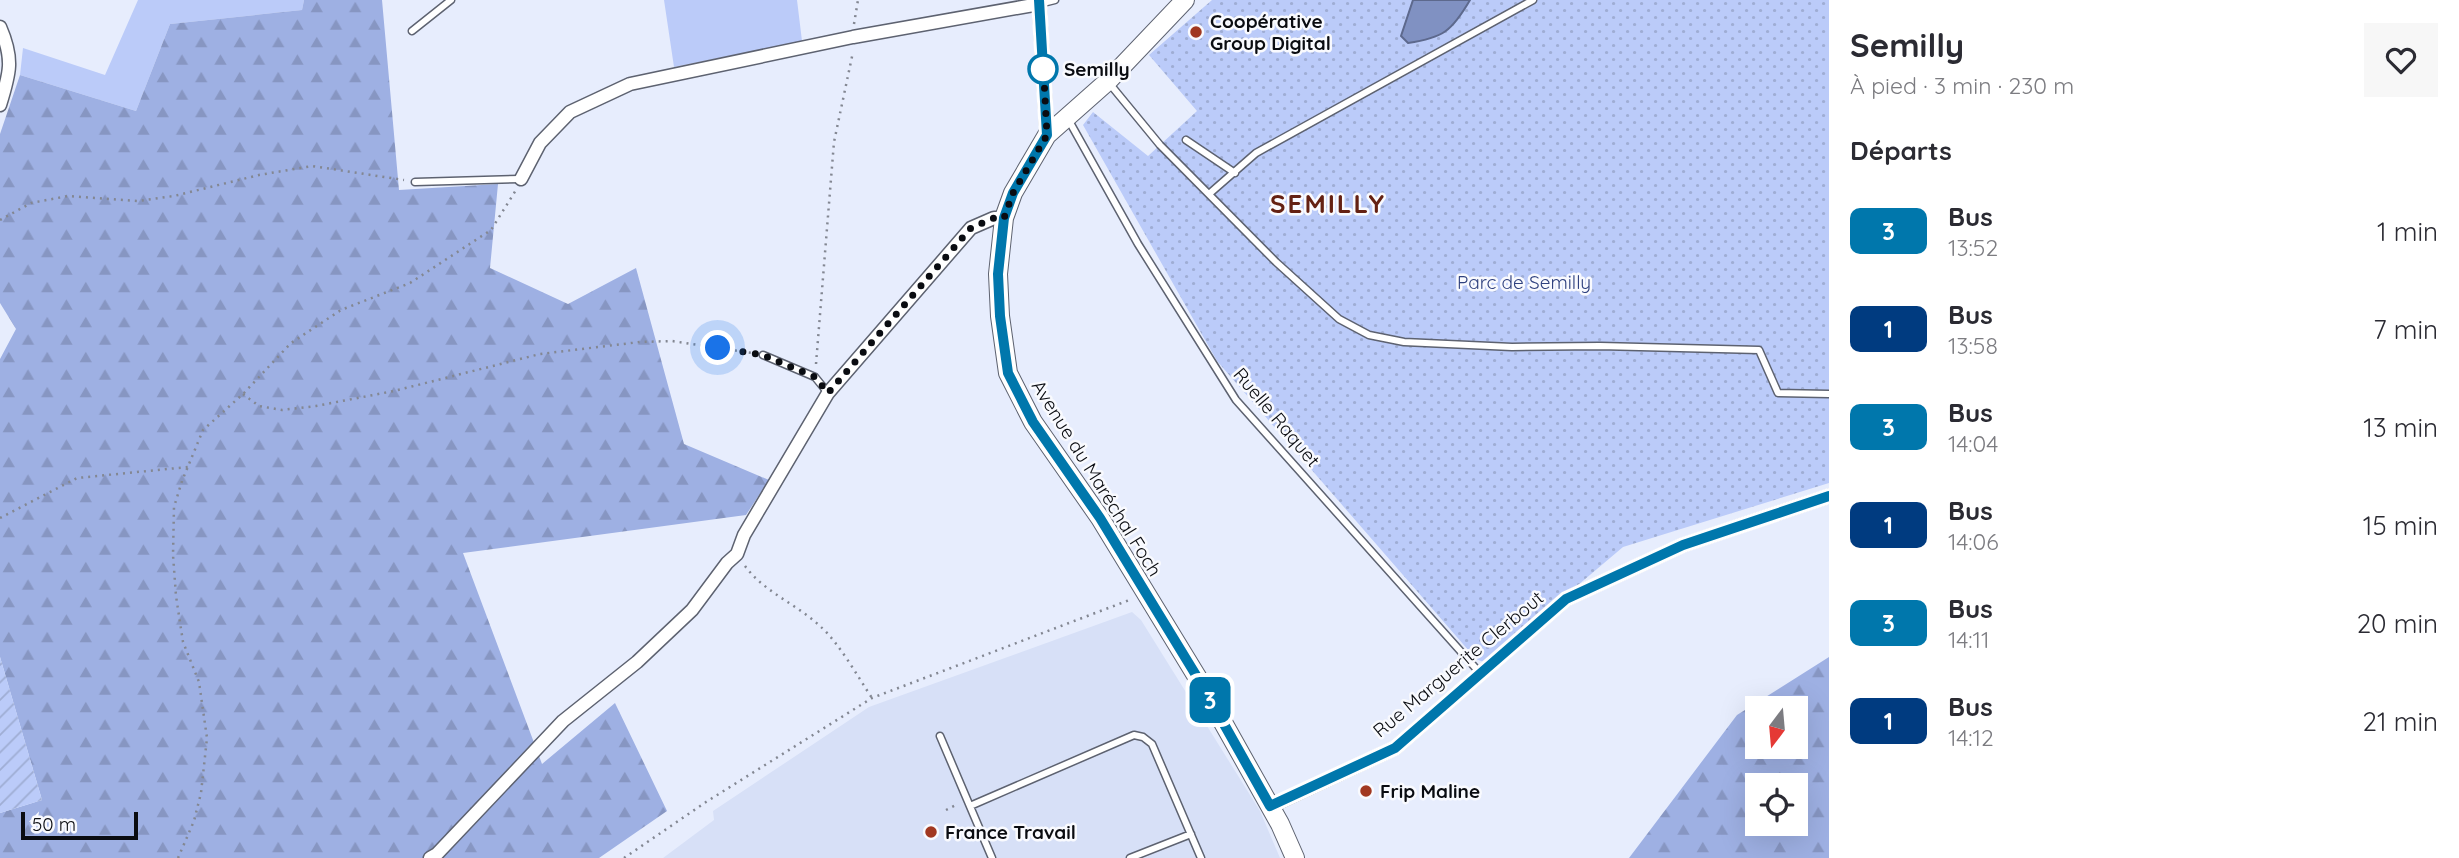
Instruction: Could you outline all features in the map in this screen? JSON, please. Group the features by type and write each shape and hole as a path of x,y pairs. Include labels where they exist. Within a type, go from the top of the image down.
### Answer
{"main road":[{"name":"Avenue du Maréchal Foch","path":"1185,0 1108,81 1047,135 1013,193 1004,218 998,274 1000,316 1008,373 1033,422 1100,518 1202,685 1270,806 1295,858"}],"street":[{"path":"521,179 540,143 570,112 631,83 1039,2 1047,135"},
{"path":"0,27 5,37 10,70 0,105"},
{"path":"430,858 438,854 563,721 637,662 692,610 727,563 737,554 744,536 828,393 971,228 994,218 1004,218"},
{"name":"Rue Marguerite Clerbout","path":"1270,806 1395,748 1566,599 1683,545 1829,496"}],"lane":[{"path":"412,31 451,0"},
{"path":"1039,2 1055,0"},
{"path":"1209,194 1256,153 1533,0"},
{"path":"1108,81 1160,145 1276,262 1339,319 1368,335 1404,342 1512,347 1759,350 1778,393 1829,394"},
{"name":"Ruelle Raquet","path":"1067,117 1138,244 1236,400 1480,673"},
{"path":"1186,139 1235,173"},
{"path":"415,182 521,179"},
{"path":"763,355 815,377 828,393"},
{"path":"970,806 1134,735 1143,737 1152,744 1202,858"},
{"path":"940,736 992,858"},
{"path":"1130,858 1191,834"}],"path":[{"path":"815,377 834,142 853,54 858,0"},
{"path":"0,220 31,203 68,196 138,201 174,196 260,175 312,166 415,182"},
{"path":"178,858 194,821 201,793 207,738 199,682 183,642 176,596 174,508 203,430 243,394 291,343 341,310 410,283 491,230 512,199 521,179"},
{"path":"243,394 259,406 282,410 316,406 394,391 540,354 640,342 672,341 763,355"},
{"path":"0,519 77,478 188,467"},
{"path":"737,554 756,581 824,629 872,698"},
{"path":"624,858 706,802 872,698 1145,594"}],"shaded area":[{"path":"1413,0 1470,0 1458,19 1445,31 1430,39 1408,43 1401,36"},
{"path":"1132,612 1141,620 1260,811 1280,858 663,858 714,820 713,811 869,707"}],"green space":[{"path":"138,0 304,0 302,10 170,24 136,111 20,75 23,48 105,75"},
{"path":"304,0 382,0 399,190 498,184 490,268 568,304 636,268 684,444 769,480 746,515 463,553 542,764 615,703 667,811 599,858 0,858 0,813 42,800 0,657 0,359 16,329 0,303 0,134 20,75 136,111 170,24 302,10"},
{"path":"664,0 797,0 802,41 674,67"},
{"name":"Parc de Semilly","path":"1212,0 1829,0 1829,483 1623,547 1486,663 1476,659 1217,361 1083,125 1093,112 1148,156 1197,111 1149,55"},
{"path":"0,657 42,800 0,813"},
{"path":"1829,657 1829,858 1629,858 1737,715 1745,710 1745,760 1808,760 1808,696 1767,696"}],"bus line":[{"name":"3","path":"1039,0 1047,135 1013,193 1004,218 998,274 1000,316 1008,373 1033,422 1100,518 1202,685 1270,806 1395,748 1566,599 1683,545 1829,496"}],"place":[{"name":"Coopérative Group Digital","path":"1196,32"},
{"name":"Semilly","path":"1043,69"},
{"name":"Frip Maline","path":"1366,791"},
{"name":"France Travail","path":"931,832"}],"district":[{"name":"SEMILLY","path":"1328,204"}],"route":[{"path":"718,348 763,355 815,377 828,393 971,228 994,218 1004,218 1013,193 1047,135 1043,60 1043,69"}]}
